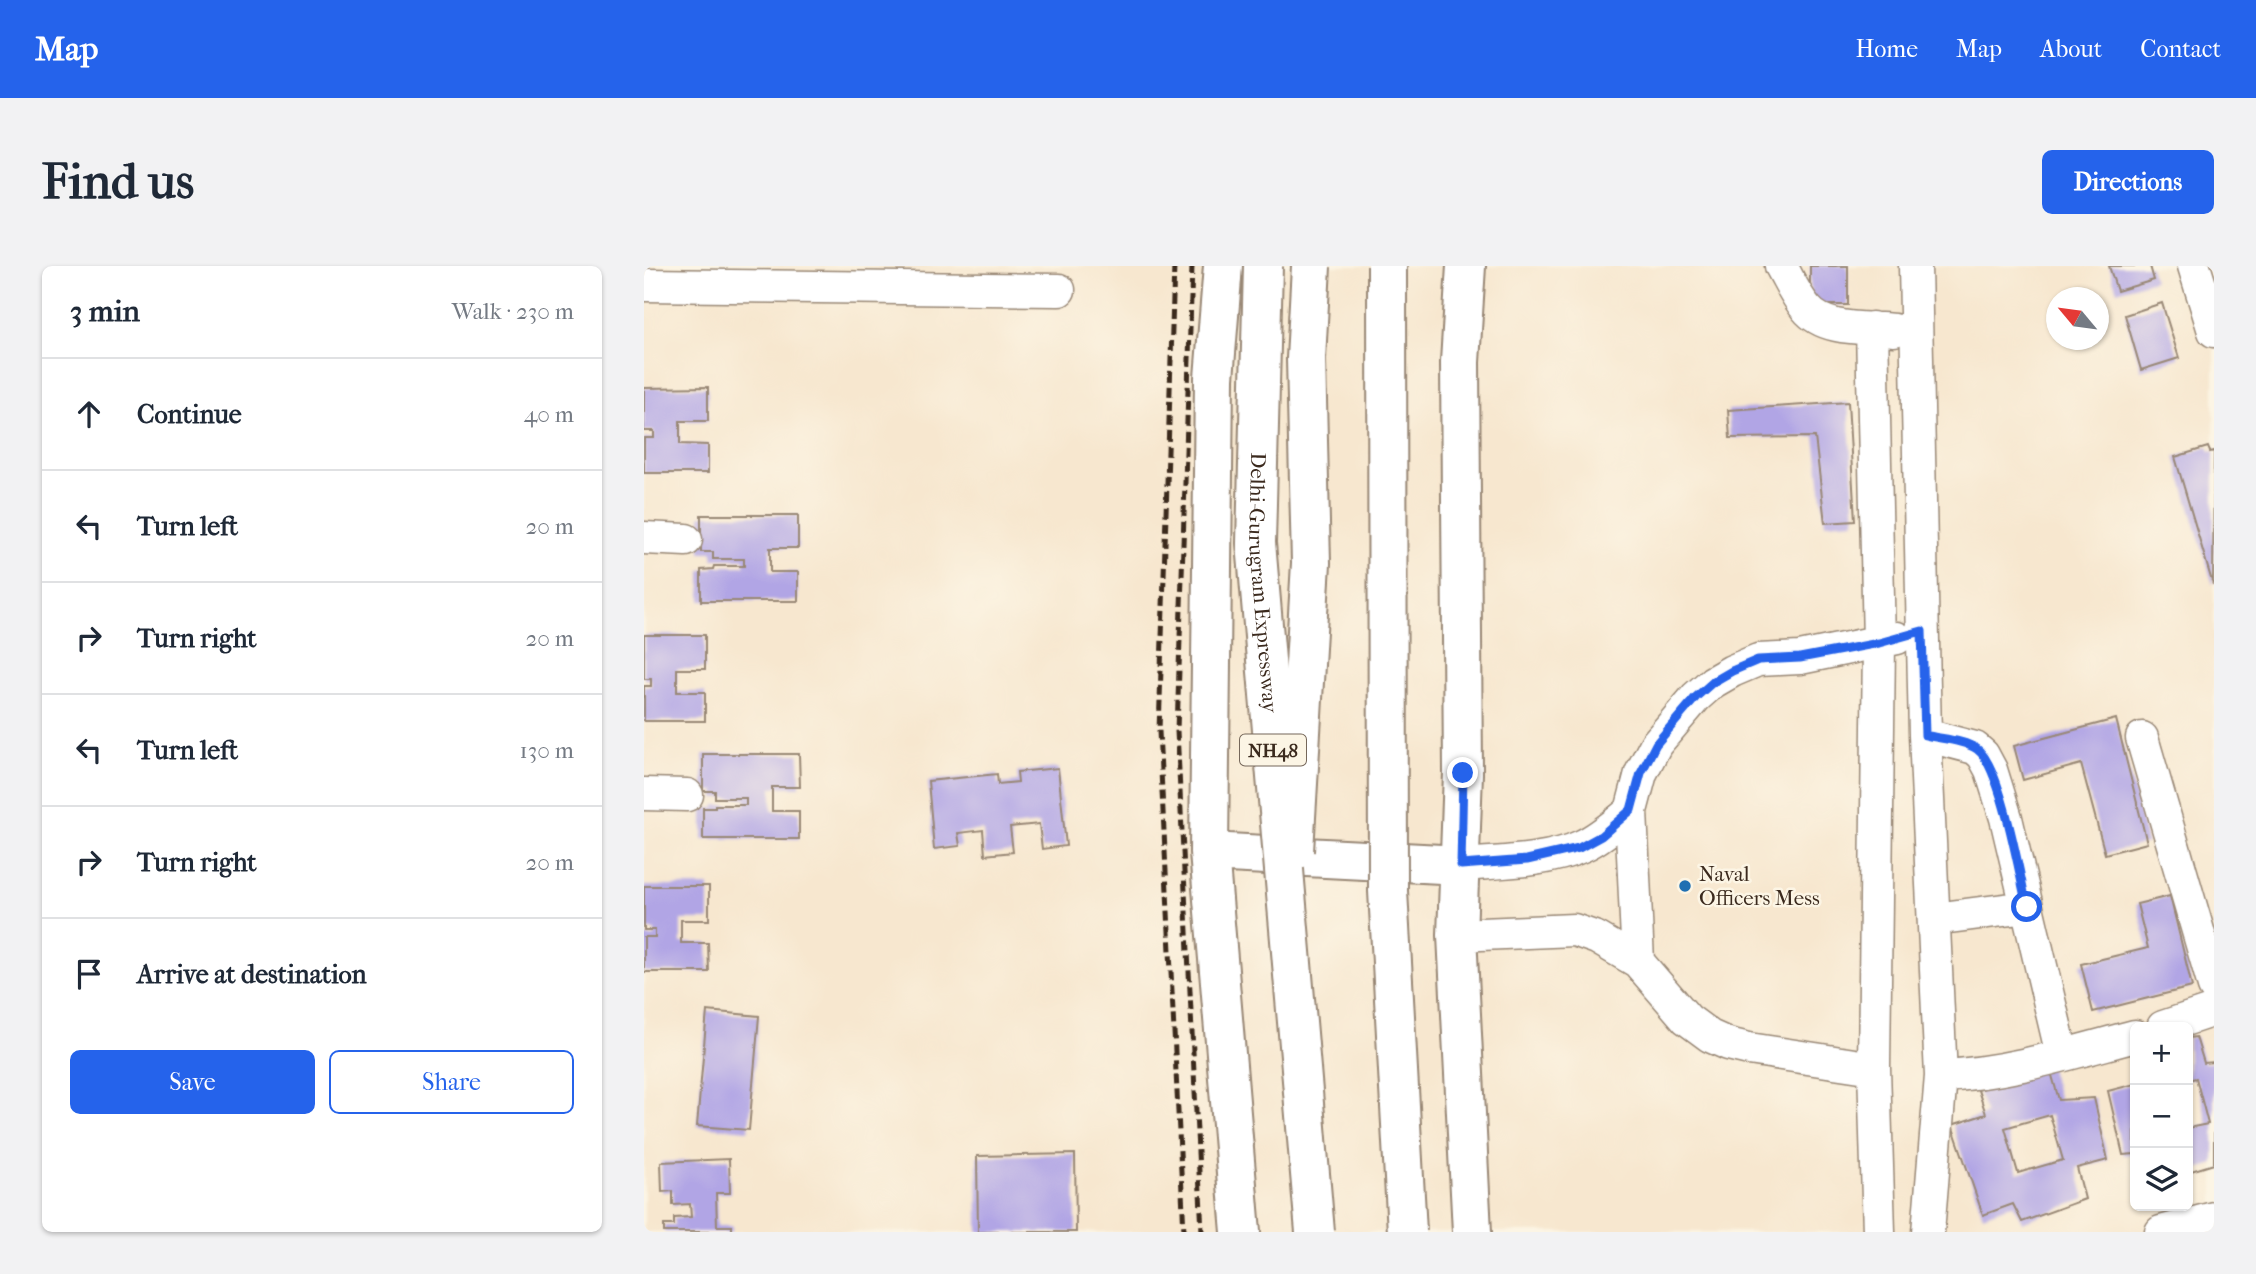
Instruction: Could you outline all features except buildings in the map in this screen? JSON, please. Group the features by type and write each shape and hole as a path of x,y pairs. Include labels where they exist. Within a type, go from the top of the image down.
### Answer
{"main road":[{"path":"1223,266 1214,378 1209,852 1241,1232"},
{"name":"Delhi-Gurugram Expressway","path":"1263,266 1256,543 1315,1232"},
{"path":"1289,940 1311,564 1306,359 1311,266"},
{"path":"1387,266 1388,891 1407,1232"},
{"path":"1466,266 1460,362 1463,773 1457,935 1472,1232"},
{"path":"1209,852 1461,865"}],"street":[{"path":"1781,266 1807,310 1824,321 1839,326 1916,331"},
{"path":"1915,266 1925,735 1941,1076 1928,1232"},
{"path":"2194,266 2214,331"},
{"path":"644,285 1059,290"},
{"path":"1872,328 1879,643 1874,1068 1879,1232"},
{"path":"644,538 686,540"},
{"path":"1638,962 1631,810 1641,773 1656,744 1696,697 1713,682 1758,660 1800,658 1879,643 1922,631"},
{"path":"1925,735 1975,748 1987,760 2006,818 2062,1055"},
{"path":"2142,738 2214,986"},
{"path":"644,794 687,795"},
{"path":"1461,865 1527,860 1579,848 1601,836 1631,810"},
{"path":"1934,919 2027,907"},
{"path":"1457,935 1574,930 1597,938 1638,962 1686,1019 1710,1036 1749,1049 1874,1068"},
{"path":"2178,1022 2214,1010"},
{"path":"1941,1076 1981,1074 2130,1037"},
{"path":"2161,1232 2209,1223"}],"railway":[{"path":"1174,266 1159,731 1184,1232"},
{"path":"1192,266 1177,731 1202,1232"}],"place":[{"name":"Naval Officers Mess","path":"1685,886"}],"route":[{"path":"1463,773 1461,865 1527,860 1579,848 1601,836 1631,810 1641,773 1656,744 1696,697 1713,682 1758,660 1800,658 1879,643 1922,631 1925,735 1975,748 1987,760 2006,818 2027,907"}]}
